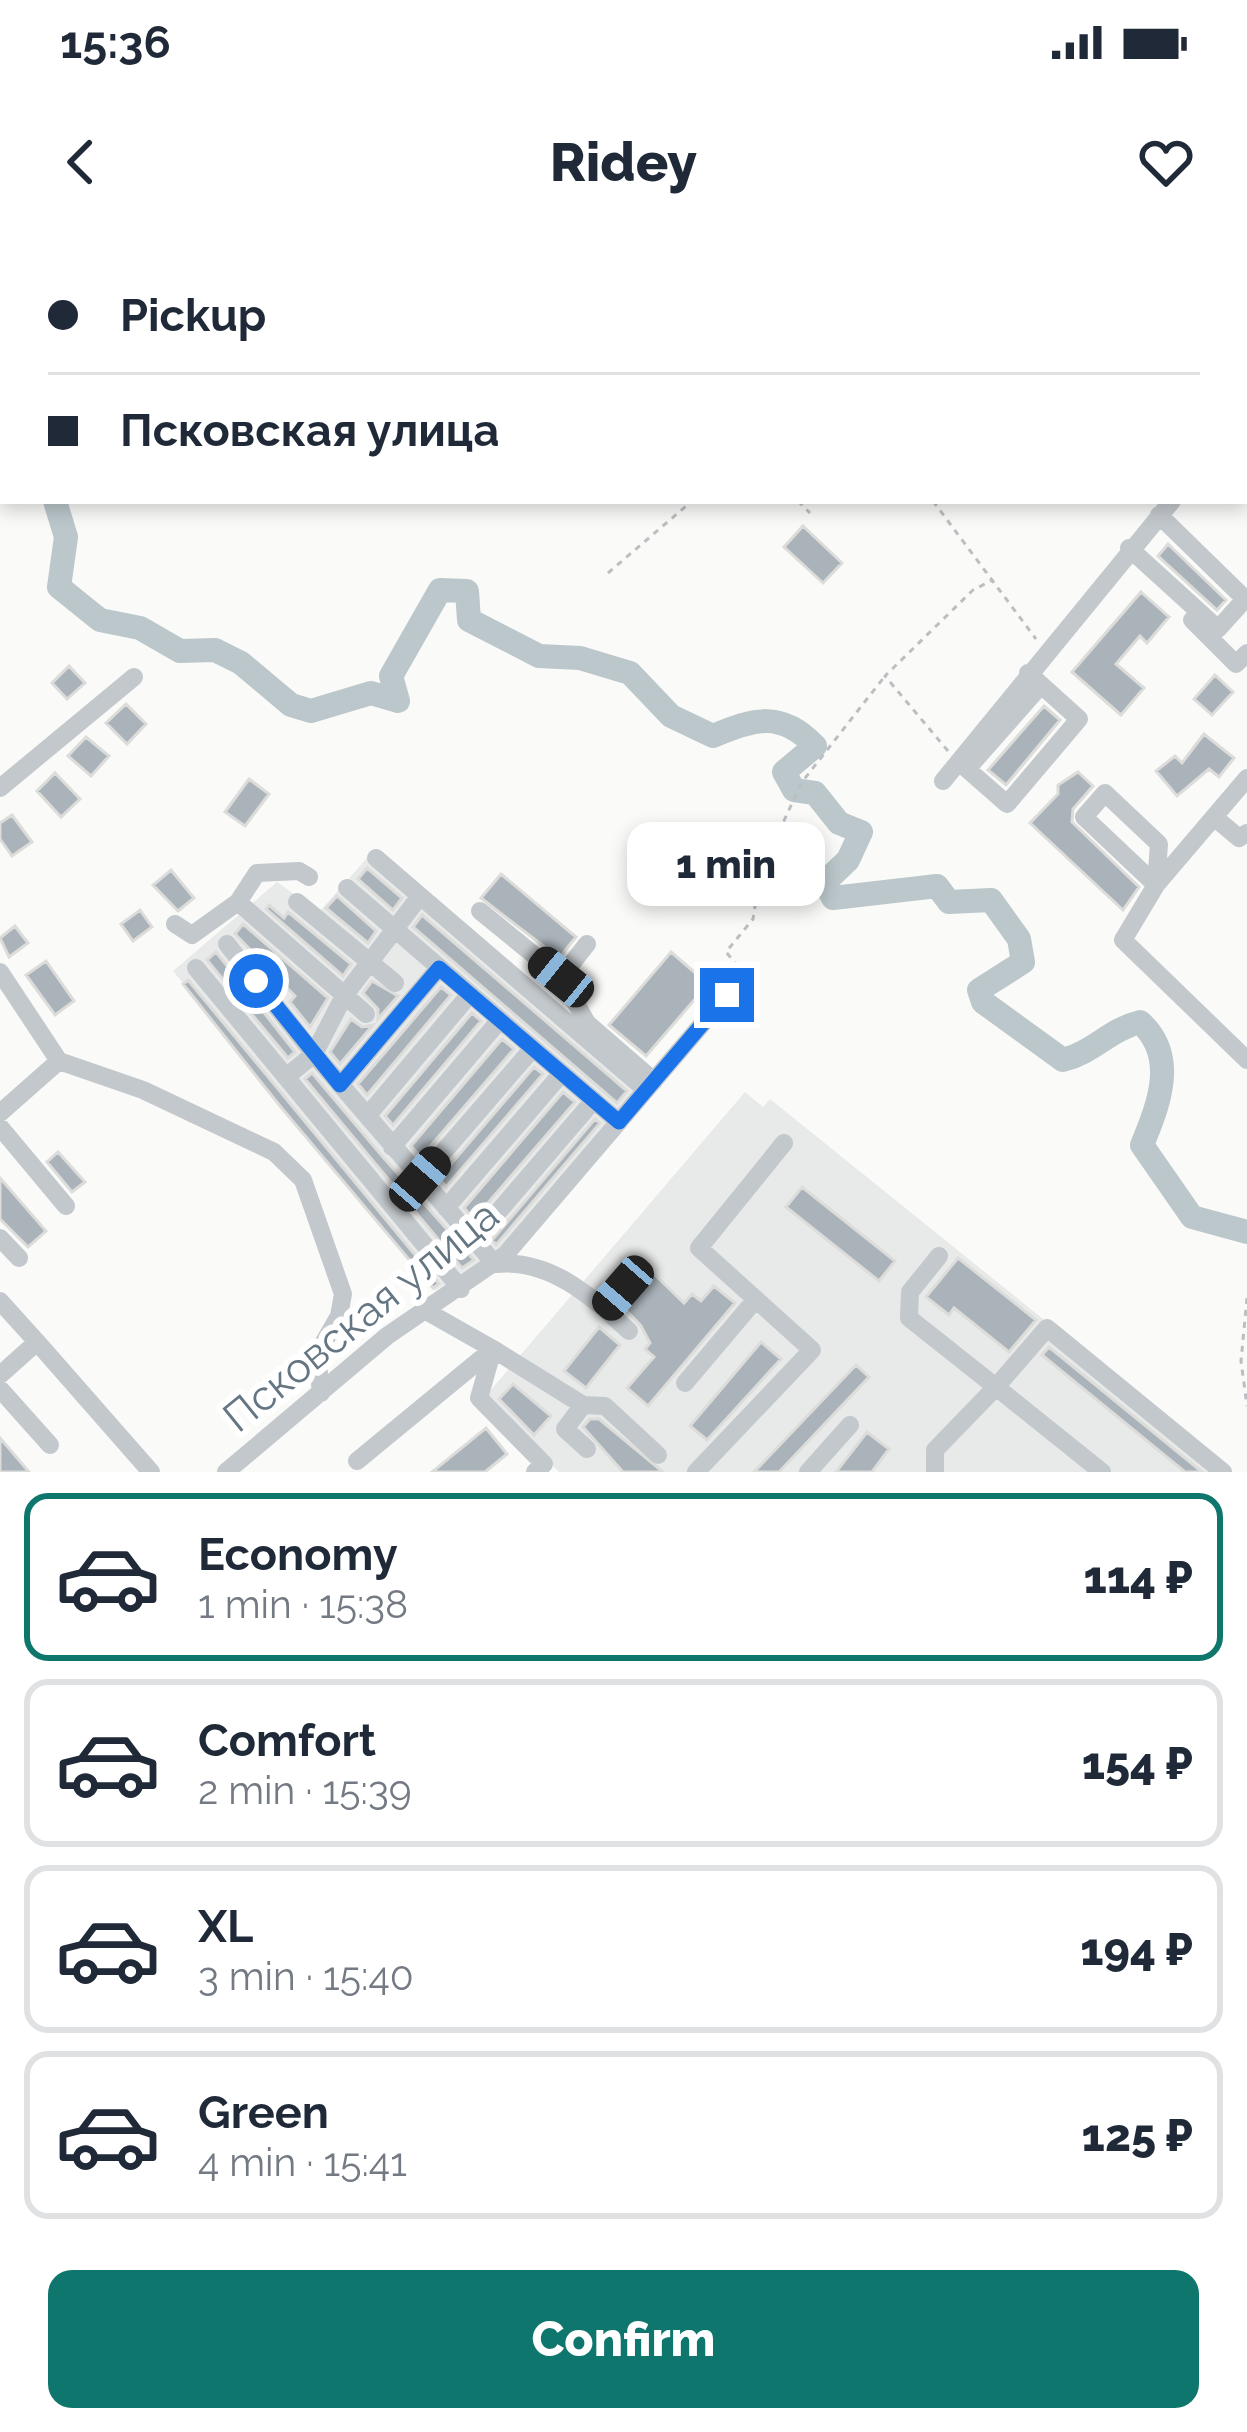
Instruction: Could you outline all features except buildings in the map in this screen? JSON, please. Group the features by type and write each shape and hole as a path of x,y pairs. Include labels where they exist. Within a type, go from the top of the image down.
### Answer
{"street":[{"path":"943,781 963,766 1034,679 1046,651 1126,552 1166,508 1246,599 1218,629 1126,552"},
{"path":"1126,552 1236,664 1247,653"},
{"path":"0,788 134,677"},
{"path":"963,766 1007,804 1079,719 1034,679"},
{"path":"1247,778 1156,885 1123,940 1247,1060"},
{"path":"1105,793 1159,844 1156,885 1084,817 1105,793"},
{"path":"1214,817 1239,838 1247,833"},
{"path":"376,858 650,1086"},
{"path":"175,924 193,935 238,902 257,873 299,871 309,877"},
{"path":"347,888 619,1122"},
{"path":"286,1077 314,1054 344,996 420,896"},
{"path":"238,902 366,1014"},
{"path":"297,902 395,982"},
{"path":"480,911 561,977 587,1023 650,1086"},
{"path":"227,944 314,1054 495,1264 518,1262 582,1288 628,1331"},
{"path":"561,977 587,944"},
{"path":"196,968 461,1289"},
{"path":"340,1085 439,968"},
{"path":"0,972 58,1061 143,1090 289,1162 303,1180 343,1294 339,1316 317,1354 321,1393"},
{"path":"368,1115 470,994"},
{"name":"Псковская улица","path":"226,1472 426,1311 495,1264 727,995"},
{"path":"392,1147 500,1020"},
{"path":"420,1179 532,1048"},
{"path":"0,1113 58,1061"},
{"path":"446,1208 562,1073"},
{"path":"474,1240 594,1100"},
{"path":"0,1127 66,1206"},
{"path":"697,1472 812,1350 699,1248 784,1143"},
{"path":"0,1238 19,1258"},
{"path":"938,1256 910,1292 909,1318 1102,1472"},
{"path":"605,1309 641,1267"},
{"path":"685,1382 756,1299"},
{"path":"0,1301 152,1472"},
{"path":"426,1311 584,1405 604,1406 658,1455"},
{"path":"935,1472 935,1450 1047,1328 1222,1472"},
{"path":"0,1375 37,1342"},
{"path":"356,1461 494,1349"},
{"path":"494,1349 479,1398 544,1470"},
{"path":"0,1389 50,1445"},
{"path":"584,1405 565,1429 587,1449"},
{"path":"808,1472 850,1425"}],"path":[{"path":"608,573 688,504"},
{"path":"801,504 810,513"},
{"path":"935,504 1046,651"},
{"path":"727,995 746,975 726,952 753,919 765,842 781,827 802,782 885,676 973,590 993,580"},
{"path":"885,676 963,766"},
{"path":"1247,1298 1241,1361 1247,1406"}],"shaded area":[{"path":"375,849 640,1077 636,1092 496,1252 435,1291 173,971 277,882 319,912"},
{"path":"745,1092 763,1107 770,1099 1233,1472 559,1472 484,1398"}],"waterway":[{"path":"56,504 66,537 59,587 100,620 140,628 180,651 215,650 241,663 291,705 311,711 371,693 398,701 391,676 440,590 467,591 469,620 539,656 580,658 630,673 671,716 713,736 754,722 790,727 815,746 784,772 794,790 815,793 839,823 861,832 848,860 825,882 833,898 937,886 949,902 991,900 1019,939 1023,962 979,990 983,1002 1063,1060 1140,1022 1152,1035 1162,1065 1159,1097 1142,1145 1192,1217 1247,1232"}],"route":[{"path":"256,981 340,1085 439,968 619,1122 727,995"}]}
